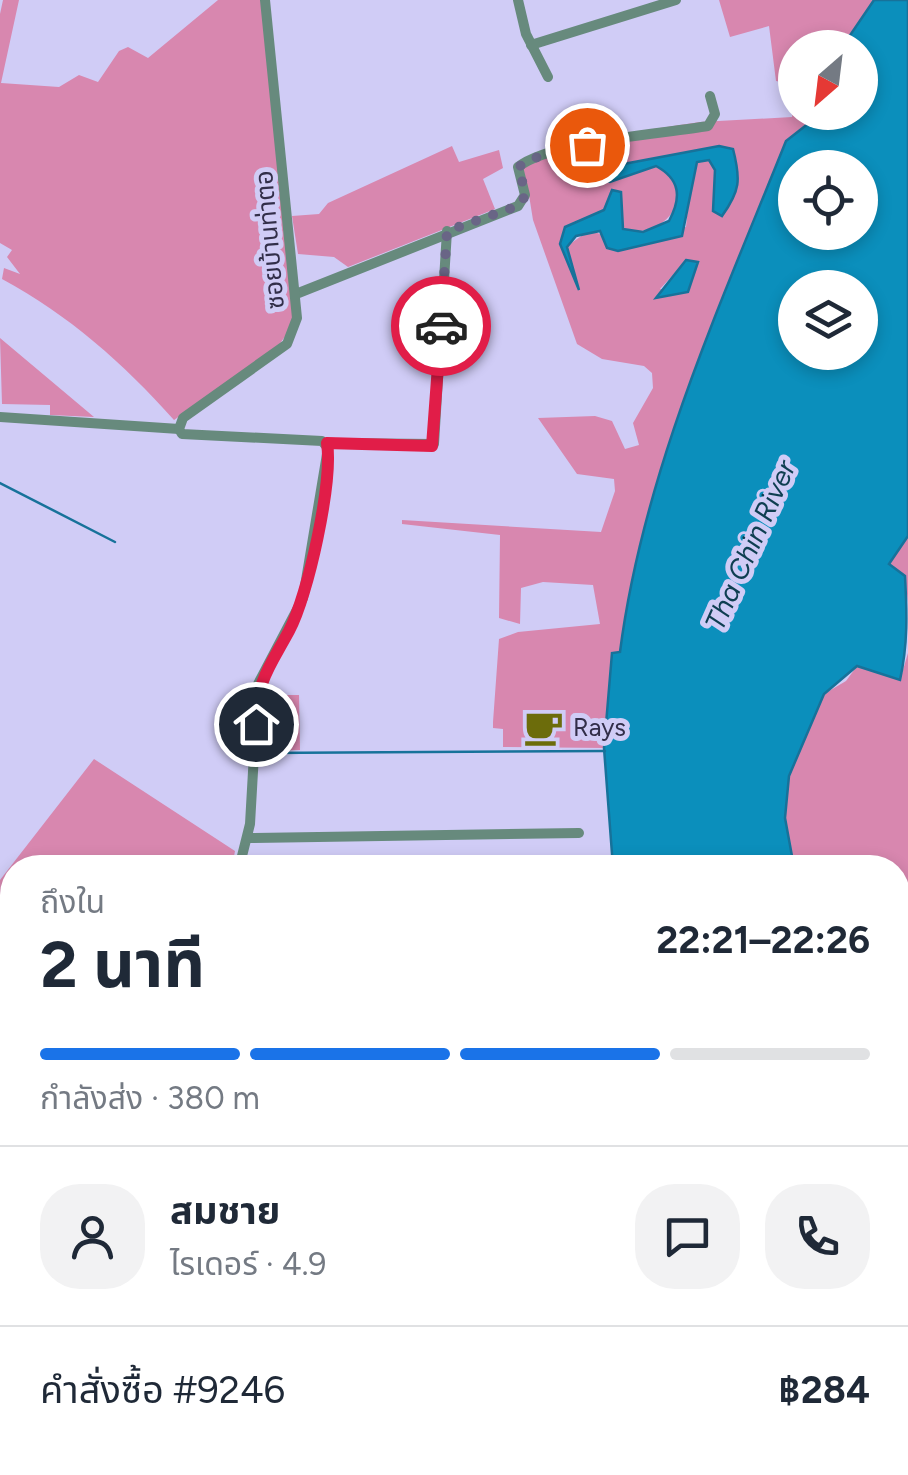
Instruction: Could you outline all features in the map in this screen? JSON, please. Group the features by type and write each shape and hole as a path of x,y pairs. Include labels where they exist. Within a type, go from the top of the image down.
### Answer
{"street":[{"name":"ซอยบ้านท่าตอ","path":"179,430 182,418 287,344 297,318 265,0"},
{"path":"518,0 531,44 548,77"},
{"path":"531,44 676,0"},
{"path":"296,294 518,206 526,195 518,167 528,158 560,148 708,126 715,114 710,96"},
{"path":"2,414 179,430 182,434 327,443 434,444 447,231"},
{"path":"243,855 248,838 258,684 303,598 314,553 327,443"},
{"path":"248,838 580,833"}],"shaded area":[{"path":"3,0 19,0 1,83 59,87 79,75 98,82 119,51 128,47 148,58 218,0 261,0 294,324 276,349 174,420 94,342 50,308 2,279 4,268 20,274 7,257 12,250 0,243 0,14"},
{"path":"719,0 874,0 854,30 778,30 778,81 769,26 730,37"},
{"path":"778,118 778,130 800,130 778,150 778,161 710,328 665,456 646,520 620,653 612,653 604,748 503,747 503,729 493,728 499,639 518,632 600,624 593,585 543,582 521,588 520,624 499,618 500,535 402,524 402,520 601,532 615,491 614,479 577,474 538,418 595,416 612,421 625,449 639,445 633,423 653,388 652,373 644,366 602,359 577,344 533,220 528,189 513,166 573,141 700,122","holes":["733,150 722,216 713,211 715,169 709,159 697,162 691,175 686,227 605,236 590,230 567,246 565,227 604,210 613,190 620,224 629,232 662,223 672,213 678,190 668,171 643,166 602,178 609,166","686,261 697,262 688,291 660,289"]},
{"path":"452,146 459,162 499,150 503,168 483,179 495,209 348,267 334,257 298,254 292,216 319,214 328,203"},
{"path":"0,338 94,417 50,415 50,405 2,404"},
{"path":"908,536 908,602 905,576 889,564"},
{"path":"908,653 908,855 792,855 785,818 789,776 824,694 846,681 857,666 900,680"},
{"path":"261,695 299,695 300,750 257,751"},
{"path":"94,759 235,851 234,855 19,855"}],"water":[{"name":"Tha Chin River","path":"874,0 908,0 908,536 889,564 905,576 906,628 900,680 857,666 824,694 789,776 785,818 792,855 612,855 604,748 612,653 620,652 631,585 665,455 778,161 778,250 878,250 878,150 782,150 786,141 800,130 878,130 878,30 854,30"},
{"path":"719,146 733,149 738,177 736,192 722,216 713,211 715,170 709,160 697,162 682,236 618,251 607,248 600,231 576,236 567,247 579,290 560,244 565,227 604,210 612,190 621,192 623,229 643,232 669,221 677,196 670,177 656,166 610,182 602,178 581,182 576,173"},
{"path":"686,260 698,262 688,292 656,298"}],"waterway":[{"path":"0,483 115,542"},
{"path":"261,753 605,751"}],"way so far":[{"path":"441,326 447,231 518,206 526,195 518,167 528,158 587,145"}],"place":[{"name":"Rays","path":"543,727"}],"route":[{"path":"256,724 258,684 289,632 303,598 314,553 327,443 429,447 434,444 441,326"}]}
